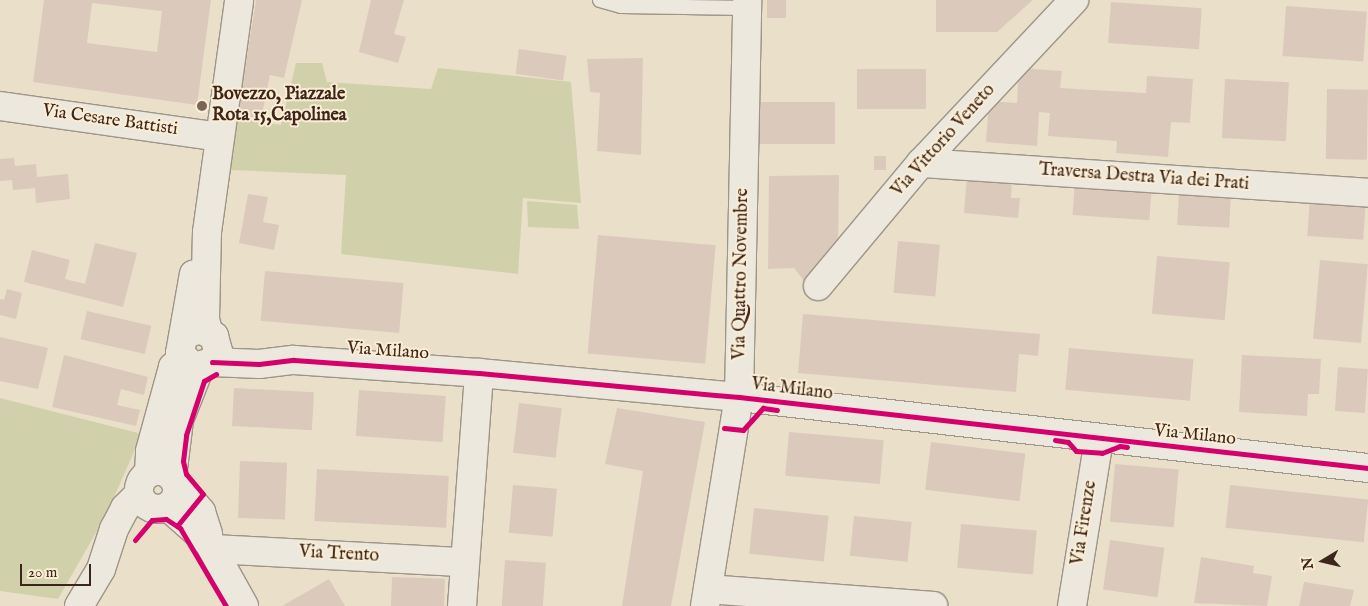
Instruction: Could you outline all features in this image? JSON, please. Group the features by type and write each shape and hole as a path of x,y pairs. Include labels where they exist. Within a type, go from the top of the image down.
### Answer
{"street":[{"path":"79,606 101,569 114,529 125,508 160,490 201,349 191,287 207,232 239,0"},
{"name":"Via Vittorio Veneto","path":"818,286 921,163 1074,0"},
{"name":"Via Quattro Novembre","path":"706,597 739,397 747,4"},
{"name":"Via Cesare Battisti","path":"0,106 220,137"},
{"name":"Traversa Destra Via dei Prati","path":"921,163 1368,193"},
{"name":"Via Milano","path":"201,349 259,364 294,360 478,373 739,397 1368,468"},
{"path":"462,606 478,373"},
{"name":"Via Firenze","path":"1072,606 1099,439"},
{"path":"160,490 211,546 244,606"},
{"name":"Via Trento","path":"211,546 465,562"},
{"path":"706,597 932,606"}],"lane":[{"path":"600,0 621,6 747,4"}],"green space":[{"path":"296,63 322,63 327,82 431,89 438,68 571,82 581,203 523,198 518,274 341,254 346,175 230,170 233,117 281,125"},
{"path":"527,201 577,205 579,229 528,227"},
{"path":"0,398 142,434 106,515 58,599 0,591"}],"building":[{"path":"44,0 211,0 197,105 33,82","holes":["92,3 162,11 157,52 87,43"]},
{"path":"256,0 302,0 284,78 270,75 261,120 238,113"},
{"path":"371,0 404,0 394,34 406,37 398,63 359,52"},
{"path":"767,0 786,0 786,18 767,18"},
{"path":"936,0 1033,0 997,32 936,32"},
{"path":"1111,2 1202,8 1199,49 1108,43"},
{"path":"1286,6 1367,12 1363,62 1283,56"},
{"path":"519,49 567,56 563,80 516,74"},
{"path":"643,58 641,155 597,151 600,93 590,92 587,59"},
{"path":"1019,68 1062,71 1060,88 1146,93 1147,76 1193,79 1190,123 1171,122 1168,157 1116,153 1117,141 1048,136 1050,113 1039,112 1037,146 986,142 989,101 1017,103"},
{"path":"857,69 926,69 926,109 857,109"},
{"path":"1225,79 1289,82 1286,141 1222,138"},
{"path":"1327,89 1368,90 1367,160 1326,159"},
{"path":"759,102 835,102 835,144 759,144"},
{"path":"874,156 886,156 886,170 874,170"},
{"path":"14,158 15,166 36,164 37,177 68,174 70,199 36,203 35,188 13,190 12,180 0,181 0,159"},
{"path":"839,175 838,246 805,282 794,268 768,269 769,176"},
{"path":"967,176 1012,180 1011,198 1020,198 1018,218 964,213"},
{"path":"1075,180 1152,185 1149,220 1073,215"},
{"path":"1179,191 1231,194 1229,228 1177,225"},
{"path":"248,194 268,197 263,222 279,225 274,250 239,243"},
{"path":"1310,197 1366,201 1363,240 1307,236"},
{"path":"598,235 716,245 705,364 588,354"},
{"path":"898,241 940,245 935,296 893,293"},
{"path":"95,243 137,253 123,307 24,282 32,250 70,260 65,279 85,284"},
{"path":"1157,256 1230,262 1225,320 1152,314"},
{"path":"1320,260 1368,264 1361,343 1313,339"},
{"path":"265,271 403,283 399,333 261,321"},
{"path":"7,289 22,293 16,319 0,315 0,299 4,300"},
{"path":"87,311 151,326 145,354 80,339"},
{"path":"803,314 1040,334 1038,356 1019,354 1016,392 798,373"},
{"path":"0,337 48,348 38,389 0,381"},
{"path":"1069,348 1194,359 1190,401 1065,390"},
{"path":"64,355 148,377 144,395 121,389 117,405 140,410 136,426 52,407"},
{"path":"1242,355 1321,359 1319,394 1308,394 1307,416 1239,412"},
{"path":"1338,367 1368,369 1365,413 1335,411"},
{"path":"234,388 314,392 312,430 232,426"},
{"path":"359,390 446,396 443,442 356,436"},
{"path":"519,403 562,408 556,458 513,453"},
{"path":"617,408 705,422 671,606 622,606 643,471 605,464"},
{"path":"789,432 884,440 880,484 785,476"},
{"path":"931,442 1025,454 1019,501 925,490"},
{"path":"240,461 287,463 285,520 238,518"},
{"path":"1115,464 1179,470 1174,527 1110,522"},
{"path":"317,469 449,476 446,528 314,521"},
{"path":"513,485 557,489 553,537 509,533"},
{"path":"1230,485 1368,500 1364,542 1226,528"},
{"path":"754,508 829,516 824,562 749,554"},
{"path":"854,516 912,522 908,562 850,556"},
{"path":"961,524 1037,531 1033,574 957,568"},
{"path":"1110,540 1164,548 1158,597 1103,590"},
{"path":"1201,557 1254,566 1253,573 1272,576 1267,606 1194,603"},
{"path":"505,560 546,563 543,606 502,606"},
{"path":"392,577 445,579 444,606 391,606"},
{"path":"329,579 345,606 282,606"},
{"path":"1304,582 1354,590 1350,606 1299,606"}],"cycle path":[{"path":"212,362 259,364 294,360 479,373 739,397 1368,468"},
{"path":"177,526 203,494 186,474 183,461 186,435 204,381 216,374"},
{"path":"724,428 743,430 763,408 777,410"},
{"path":"1055,440 1068,442 1076,451 1102,453 1120,446 1127,447"},
{"path":"135,540 152,520 166,519 180,528 226,606"}],"place":[{"name":"Bovezzo, Piazzale Rota 15,Capolinea","path":"202,106"}]}
